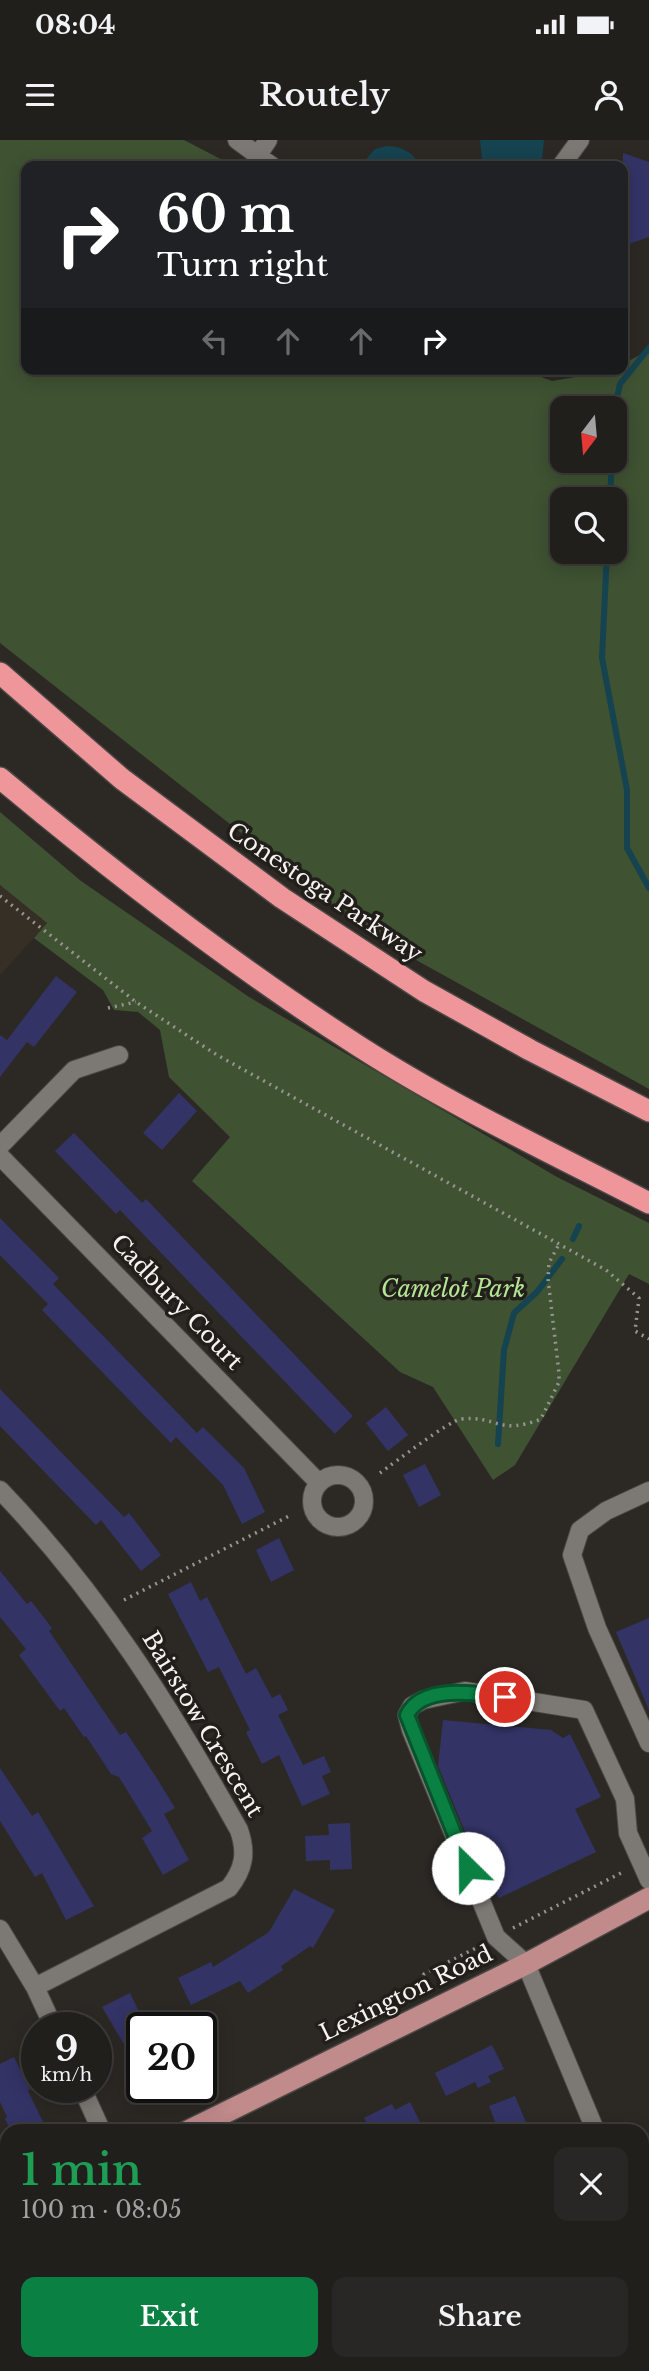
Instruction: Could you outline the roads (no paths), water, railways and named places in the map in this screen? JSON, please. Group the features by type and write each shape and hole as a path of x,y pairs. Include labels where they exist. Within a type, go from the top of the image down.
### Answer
{"highway":[{"name":"Conestoga Parkway","path":"0,673 122,779 282,898 424,991 530,1050 649,1111"},
{"path":"0,778 89,853 206,941 361,1047 488,1121 649,1203"}],"main road":[{"name":"Lexington Road","path":"202,2124 526,1964 649,1898"}],"street":[{"path":"237,140 265,161 268,140"},
{"path":"565,161 580,140"},
{"path":"0,1146 74,1070 119,1055"},
{"name":"Cadbury Court","path":"0,1156 319,1483"},
{"name":"Bairstow Crescent","path":"0,1490 110,1619 181,1725 239,1830 245,1848 240,1874 229,1888 34,1987"},
{"path":"649,1491 606,1511 580,1530 572,1555 597,1628 649,1743"},
{"path":"593,2124 526,1964 496,1937 411,1730 407,1715 412,1706 423,1700 465,1691 584,1710 625,1799 628,1833 646,1871"},
{"path":"0,1928 46,2012"},
{"path":"89,2103 98,2124"}],"water":[{"path":"480,140 544,140 541,161 482,159"},
{"path":"387,146 398,148 407,151 417,161 364,161 375,149"}],"waterway":[{"path":"628,374 649,348"},
{"path":"617,396 620,384 627,375"},
{"path":"611,473 611,487"},
{"path":"606,564 602,658 627,790 627,848 649,888"},
{"path":"573,1239 579,1226"},
{"path":"498,1444 504,1350 514,1313 537,1292 562,1259"}],"park label":[{"name":"Camelot Park","path":"453,1289"}]}
